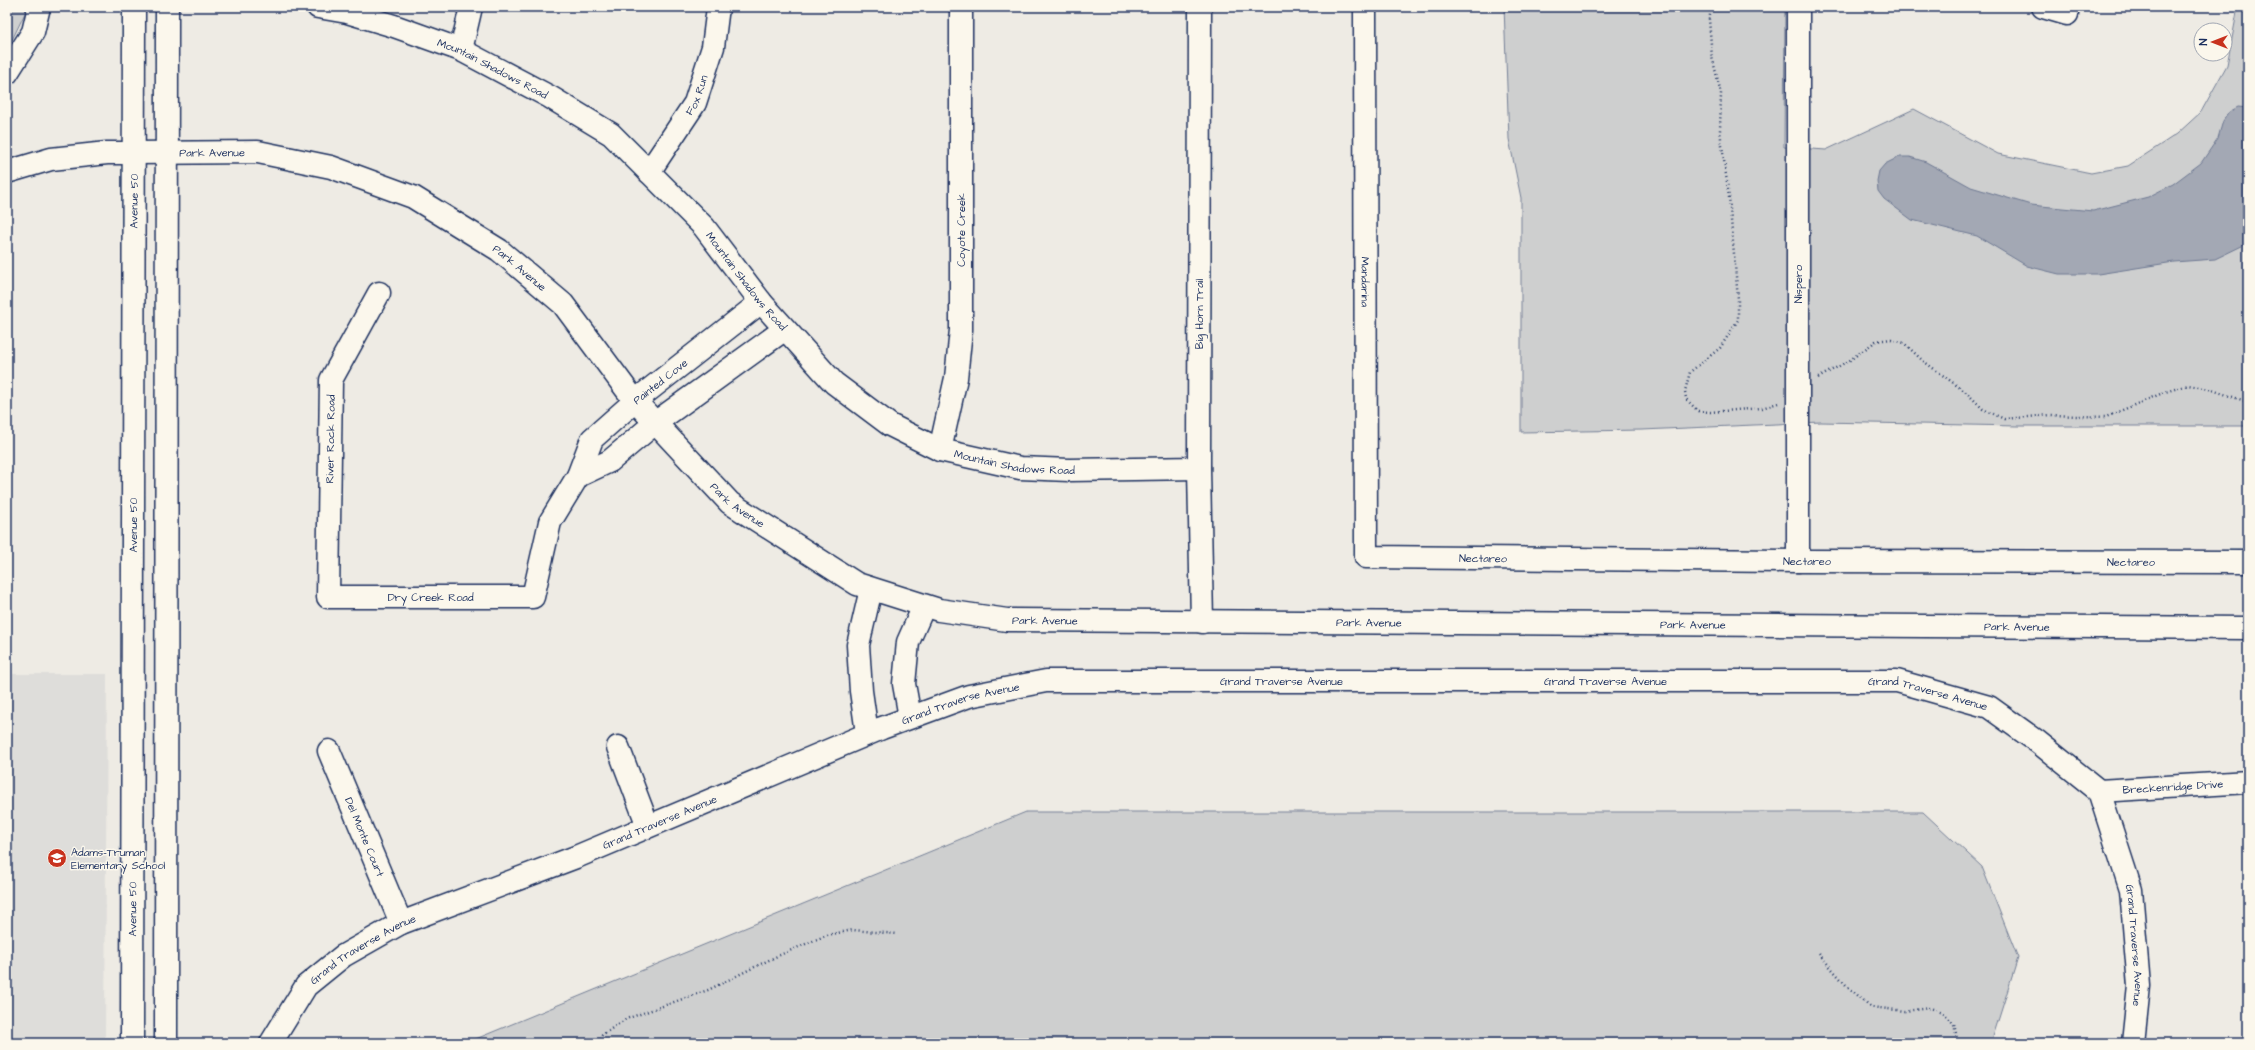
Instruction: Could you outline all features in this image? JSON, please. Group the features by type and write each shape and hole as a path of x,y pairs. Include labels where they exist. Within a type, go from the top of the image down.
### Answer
{"street":[{"path":"7,73 34,32 40,7"},
{"name":"Avenue 50","path":"132,1043 134,7"},
{"path":"166,1043 167,7"},
{"name":"Mountain Shadows Road","path":"318,7 347,12 394,26 461,50 550,97 611,134 704,227 761,302 834,383 890,425 940,450 1020,468 1069,470 1199,468"},
{"path":"461,50 471,7"},
{"name":"Fox Run","path":"649,172 695,103 713,47 718,7"},
{"name":"Coyote Creek","path":"940,450 956,378 961,330 961,7"},
{"name":"Big Horn Trail","path":"1200,7 1199,468 1202,622"},
{"name":"Mandarina","path":"1365,7 1366,557"},
{"name":"Nispero","path":"1798,7 1798,561"},
{"path":"2043,7 2067,14"},
{"name":"Park Avenue","path":"7,172 51,159 107,153 258,152 331,167 413,198 499,250 563,304 635,401 730,503 857,584 939,610 1007,620 2248,628"},
{"name":"River Rock Road","path":"328,597 331,380 380,293"},
{"name":"Painted Cove","path":"533,597 550,522 578,476 592,440 635,401 761,302"},
{"path":"578,476 610,461 655,423 785,329"},
{"name":"Nectareo","path":"1366,557 1798,561 2248,562"},
{"path":"867,733 861,691 858,645 871,589"},
{"name":"Dry Creek Road","path":"328,597 533,597"},
{"path":"910,717 904,684 908,642 924,606"},
{"name":"Grand Traverse Avenue","path":"271,1043 306,986 343,956 401,924 576,857 867,733 969,696 1046,681 1897,681 1989,707 2038,742 2099,791 2131,890 2139,986 2133,1043"},
{"path":"618,747 648,826"},
{"name":"Del Monte Court","path":"329,751 401,924"},
{"name":"Breckenridge Drive","path":"2099,791 2248,782"}],"path":[{"path":"1712,7 1709,19 1712,57 1721,94 1720,131 1729,197 1738,299 1738,320 1720,348 1690,372 1685,391 1686,399 1698,411 1723,412 1762,408 1779,402 1850,360 1876,341 1891,339 1904,343 1932,368 1967,393 1983,409 2004,419 2051,415 2106,417 2165,392 2188,385 2209,389 2248,402"},
{"path":"598,1043 602,1035 626,1019 708,990 775,957 827,934 853,930 897,934"},
{"path":"1819,954 1846,985 1871,1007 1905,1011 1930,1008 1944,1012 1954,1024 1958,1043"}],"shaded area":[{"path":"7,7 28,7 7,50"},
{"path":"1504,7 1785,7 1784,147 1826,150 1914,109 1998,154 2091,173 2128,166 2177,134 2201,112 2228,62 2233,62 2233,33 2238,7 2248,7 2248,426 2017,426 1821,422 1642,430 1521,432 1521,198 1509,139"},
{"path":"2238,107 2248,108 2248,243 2215,259 2174,262 2098,274 2059,274 2027,266 1977,236 1912,220 1884,199 1878,191 1877,181 1879,171 1885,164 1899,157 1910,157 1926,162 1971,187 2031,205 2093,211 2148,197 2173,184 2201,163 2218,138 2223,121 2229,112"},
{"name":"Adams-Truman Elementary School","path":"7,674 107,674 105,1043 7,1043"},
{"path":"1026,812 1923,812 1982,867 2018,958 1991,1043 466,1043"}],"place":[{"name":"Adams-Truman Elementary School","path":"57,858"}]}
